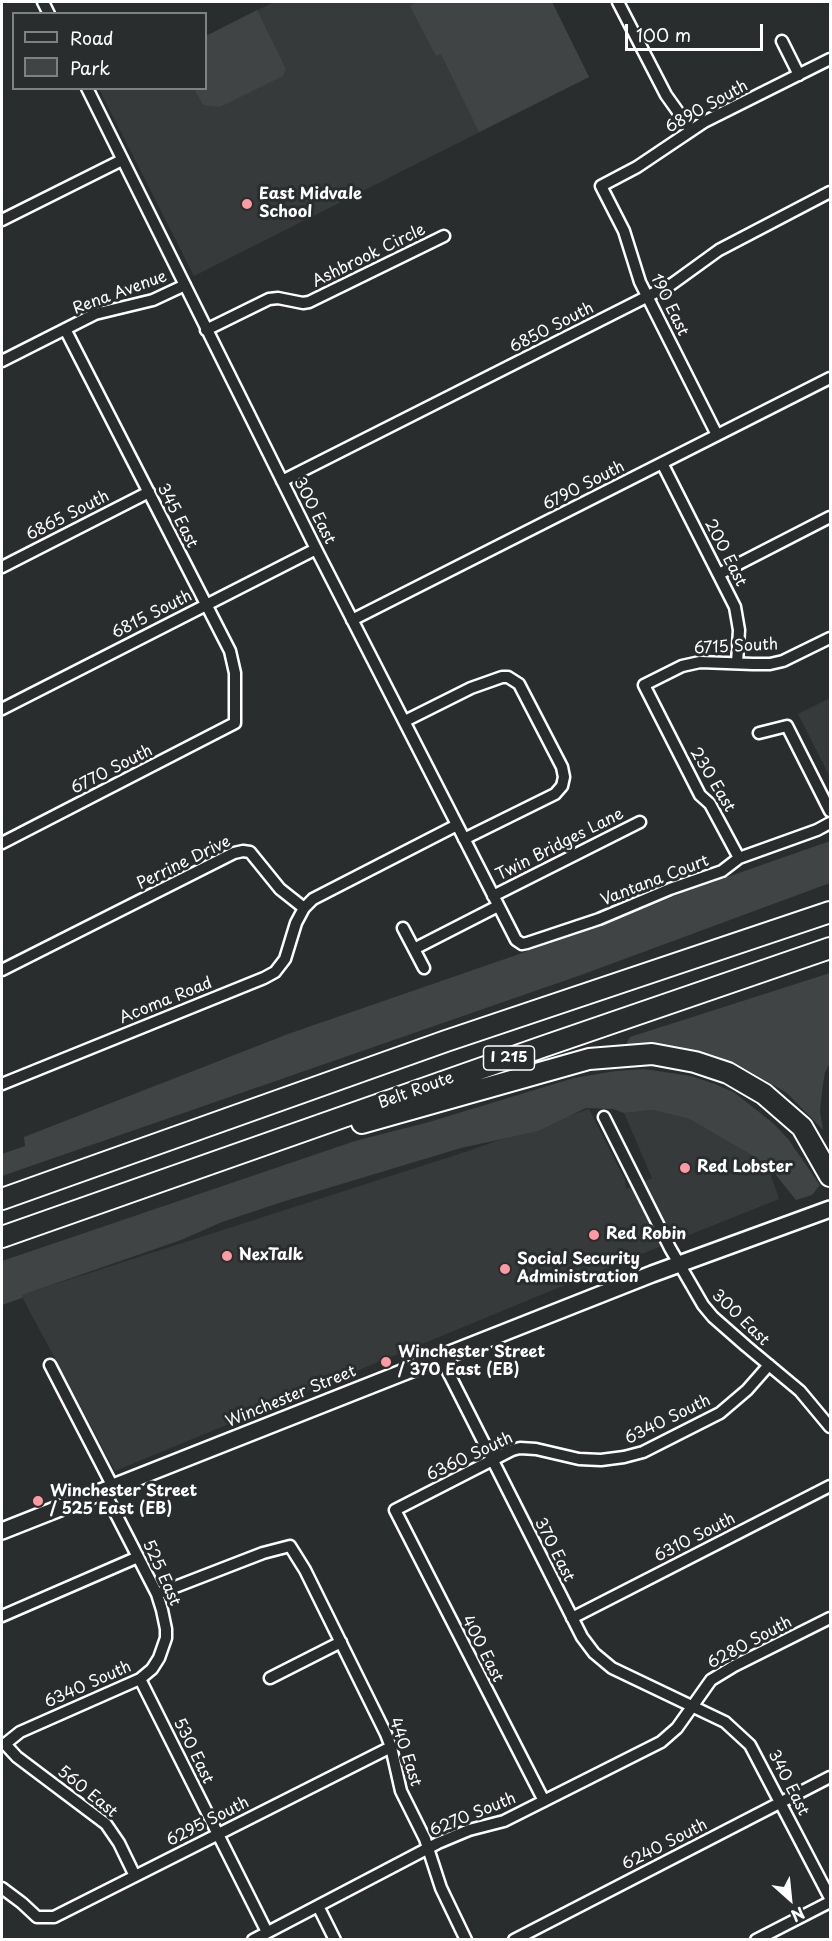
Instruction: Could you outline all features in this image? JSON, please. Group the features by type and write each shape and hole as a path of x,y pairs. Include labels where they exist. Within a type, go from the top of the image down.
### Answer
{"highway":[{"path":"687,960 831,901"},
{"name":"I 215","path":"2,1199 446,1041 831,912"},
{"name":"Belt Route","path":"2,1237 831,948"},
{"path":"189,1172 589,1059 652,1054 695,1062 728,1073 764,1094 802,1127 831,1176"}],"main road":[{"name":"Winchester Street","path":"2,1531 678,1263 831,1209"}],"street":[{"path":"618,2 666,95 691,130"},
{"path":"782,41 799,75"},
{"name":"6890 South","path":"601,186 637,167 691,130 831,59"},
{"name":"300 East","path":"88,90 316,549 495,901 519,943"},
{"path":"2,220 122,160"},
{"name":"190 East","path":"601,186 624,231 634,268 647,296 717,435"},
{"name":"6850 South","path":"282,481 647,296 684,276 719,249 831,192"},
{"name":"Ashbrook Circle","path":"206,330 269,299 278,298 298,303 309,302 444,236"},
{"name":"Rena Avenue","path":"2,361 95,314 153,300 185,285"},
{"name":"345 East","path":"66,329 230,651 234,663 236,690 235,723"},
{"name":"6790 South","path":"352,620 831,378"},
{"name":"200 East","path":"662,463 735,608 738,619 737,663"},
{"name":"6865 South","path":"2,567 149,492"},
{"path":"719,574 831,517"},
{"name":"6815 South","path":"2,709 316,549"},
{"name":"6715 South","path":"644,685 682,666 700,662 770,663 783,661 831,638"},
{"path":"405,721 471,688 502,677 512,678 519,684 562,767 564,777 562,786 555,794 464,839"},
{"name":"230 East","path":"644,685 700,795 710,804 739,858"},
{"name":"6770 South","path":"2,843 235,723"},
{"path":"759,733 787,726 831,811"},
{"name":"Twin Bridges Lane","path":"414,949 495,901 640,822"},
{"name":"Vantana Court","path":"519,943 527,943 599,919 670,889 722,871 739,858 831,823"},
{"path":"304,908 313,899 327,891 457,825"},
{"name":"Perrine Drive","path":"2,970 234,853 243,851 250,852 280,889 304,908"},
{"name":"Acoma Road","path":"2,1084 275,972 285,959 296,923 304,908"},
{"path":"403,928 424,968"},
{"name":"300 East","path":"604,1117 678,1263 702,1305 721,1325 809,1400 831,1427"},
{"name":"370 East","path":"441,1358 582,1637 603,1662 612,1668 692,1705"},
{"name":"525 East","path":"50,1365 157,1594 165,1621 166,1638"},
{"name":"6340 South","path":"561,1456 601,1460 643,1452 720,1413 747,1390 769,1365"},
{"name":"6360 South","path":"395,1510 512,1450 526,1447 561,1456"},
{"name":"6310 South","path":"573,1618 831,1486"},
{"name":"400 East","path":"395,1510 544,1801"},
{"name":"440 East","path":"157,1594 263,1552 290,1546 305,1570 391,1747 401,1791 428,1848 441,1888 466,1940"},
{"path":"2,1616 138,1557"},
{"name":"6280 South","path":"692,1705 704,1688 718,1676 831,1618"},
{"name":"6340 South","path":"5,1744 20,1732 141,1679 152,1669 159,1658 166,1638"},
{"path":"270,1678 340,1642"},
{"name":"530 East","path":"141,1679 267,1932"},
{"name":"6270 South","path":"253,1940 428,1848 457,1834 504,1821 661,1742 677,1728 692,1705"},
{"name":"340 East","path":"692,1705 725,1722 750,1745 831,1900"},
{"name":"560 East","path":"5,1744 17,1757 106,1824 119,1843 135,1876"},
{"name":"6295 South","path":"2,1888 37,1917 54,1917 391,1747"},
{"name":"6240 South","path":"514,1940 831,1777"},
{"path":"756,1940 831,1900"},
{"path":"318,1906 335,1940"}],"shaded area":[{"name":"East Midvale School","path":"274,2 552,2 589,77 194,276 100,90 207,90 207,36"},
{"path":"830,698 830,777 798,714"},
{"path":"589,1109 625,1180 626,1189 652,1178 624,1113 653,1110 689,1119 767,1164 779,1199 115,1471 21,1295 459,1154"}],"green space":[{"path":"414,2 552,2 589,77 479,132 441,54 436,56 410,6"},
{"path":"257,10 286,69 283,76 220,107 203,105 195,90 207,90 207,35"},
{"path":"830,841 830,883 581,975 2,1176 2,1154 25,1146 24,1137 288,1034 606,924 682,893"},
{"path":"830,973 830,1063 825,1072 822,1091 820,1111 823,1130 787,1093 744,1068 714,1055 682,1049 623,1049 630,1037"},
{"path":"644,1069 691,1076 735,1093 774,1124 788,1139 820,1185 812,1195 796,1200 767,1164 689,1119 653,1110 624,1113 613,1109 586,1108 538,1131 461,1148 222,1222 181,1240 22,1295 22,1298 2,1305 2,1261 355,1141 429,1122 574,1078"}],"place":[{"name":"East Midvale School","path":"247,204"},
{"name":"Red Lobster","path":"685,1168"},
{"name":"Red Robin","path":"594,1235"},
{"name":"NexTalk","path":"227,1256"},
{"name":"Social Security Administration","path":"505,1269"},
{"name":"Winchester Street / 370 East (EB)","path":"386,1362"},
{"name":"Winchester Street / 525 East (EB)","path":"38,1501"}]}
